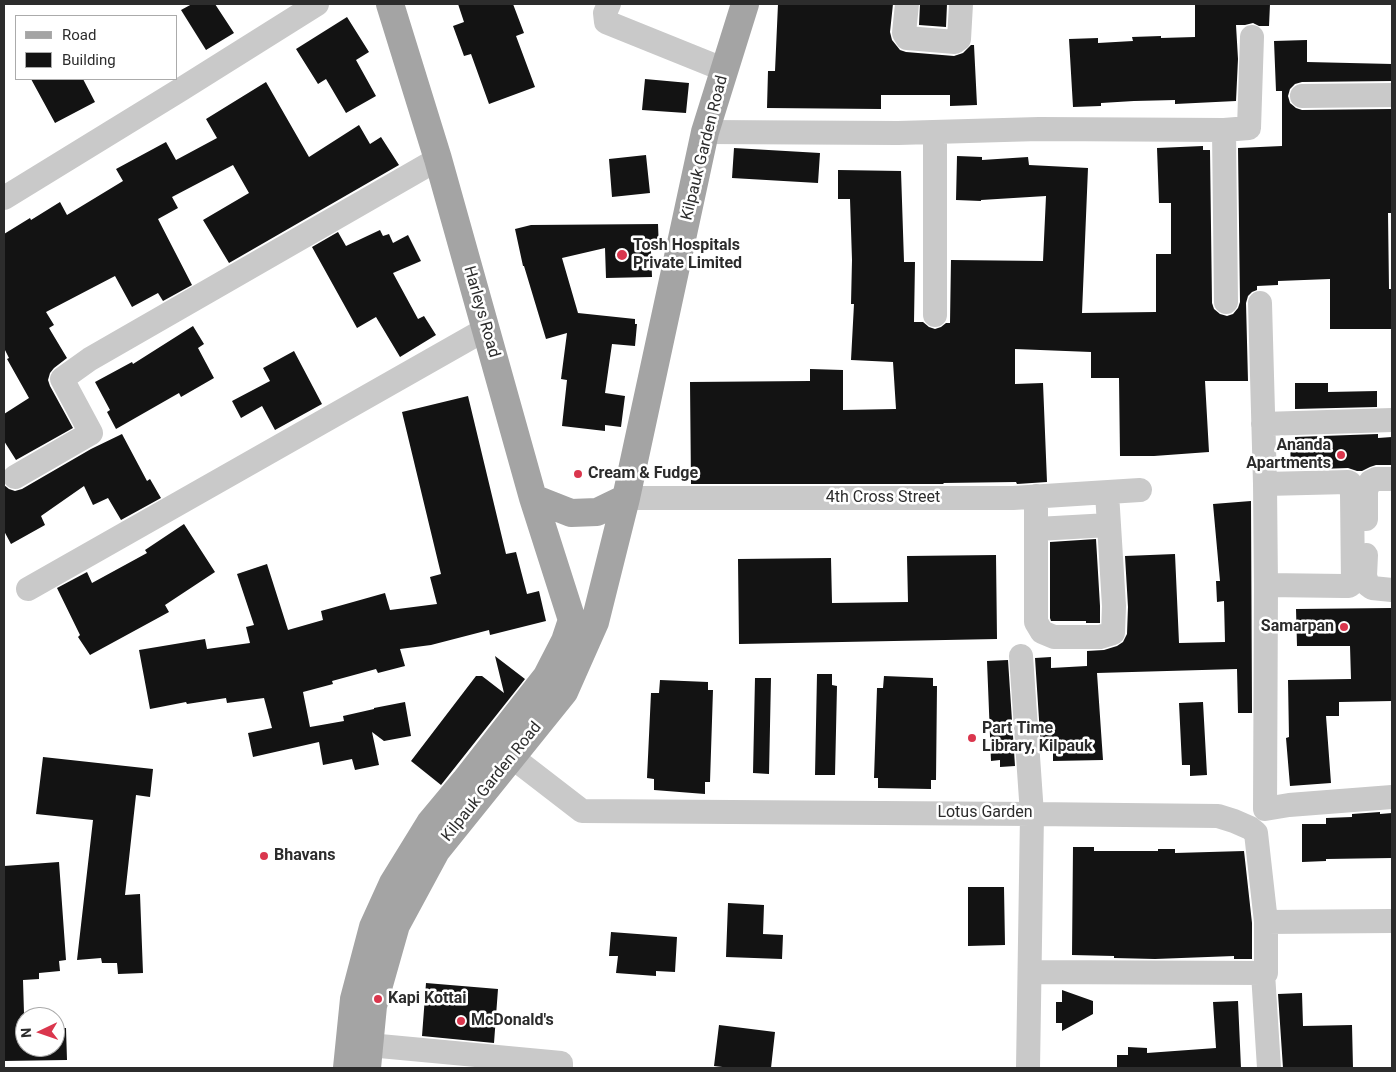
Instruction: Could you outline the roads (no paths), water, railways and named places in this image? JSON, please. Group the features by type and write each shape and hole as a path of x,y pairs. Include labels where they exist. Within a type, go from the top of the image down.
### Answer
{"main road":[{"name":"Harleys Road","path":"347,1068 354,999 373,927 393,883 430,822 465,781 546,676 565,641 572,620 533,498 438,158 390,4"},
{"name":"Kilpauk Garden Road","path":"368,1057 373,1006 396,925 436,851 564,692 595,622 626,498 706,132 746,4"},
{"path":"533,498 571,513 597,512 626,498"}],"street":[{"path":"4,198 317,4"},
{"path":"609,4 605,13 606,22 725,70"},
{"path":"907,4 904,33 907,38 955,42 959,39 961,4"},
{"path":"706,132 1224,130 1249,128 1252,37"},
{"path":"1302,96 1392,95"},
{"path":"1224,130 1226,302"},
{"path":"935,132 935,315"},
{"path":"15,477 91,433 62,379 90,359 438,158"},
{"path":"1260,303 1266,585 1265,809 1289,805 1392,797"},
{"path":"28,589 486,329"},
{"path":"1263,424 1392,420"},
{"path":"1392,479 1376,479 1370,482 1366,490 1366,576 1368,584 1372,588 1392,590"},
{"path":"1265,484 1350,483 1352,494 1353,583 1349,586 1266,585"},
{"name":"4th Cross Street","path":"626,498 1003,498 1140,490"},
{"path":"1036,496 1036,622 1042,632 1054,637 1100,637 1112,633 1114,606 1107,493"},
{"path":"1036,529 1109,525"},
{"path":"1021,656 1032,814 1028,1068"},
{"name":"Lotus Garden","path":"512,757 582,811 1218,816 1242,824 1256,833 1266,922"},
{"path":"1030,972 1266,973 1266,922 1392,921"},
{"path":"1263,973 1269,1068"},
{"path":"368,1057 561,1064 561,1068"}],"place":[{"name":"Tosh Hospitals Private Limited","path":"622,255"},
{"name":"Ananda Apartments","path":"1341,455"},
{"name":"Cream & Fudge","path":"578,474"},
{"name":"Samarpan","path":"1344,627"},
{"name":"Part Time Library, Kilpauk","path":"972,738"},
{"name":"Bhavans","path":"264,856"},
{"name":"Kapi Kottai","path":"378,999"},
{"name":"McDonald's","path":"461,1021"}]}
